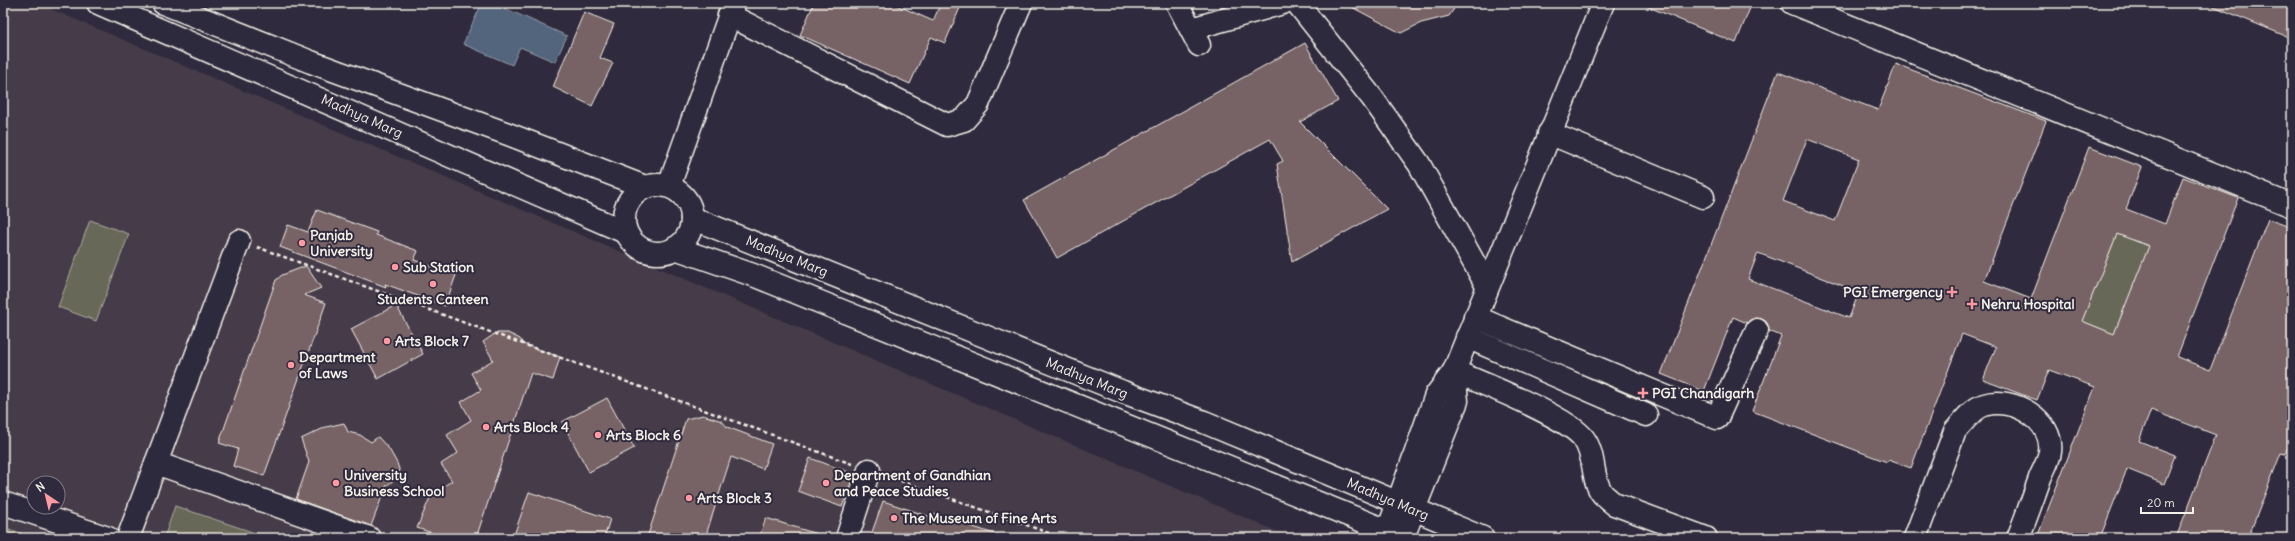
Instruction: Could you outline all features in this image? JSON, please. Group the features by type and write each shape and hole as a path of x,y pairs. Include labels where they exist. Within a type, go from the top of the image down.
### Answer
{"main road":[{"name":"Madhya Marg","path":"98,3 625,232"},
{"path":"163,3 311,62 508,134 645,187"},
{"path":"669,186 731,9 947,125 964,120 978,104 1021,3"},
{"path":"1177,3 1195,38 1283,3"},
{"path":"1297,3 1373,99 1419,164 1487,286"},
{"path":"1399,535 1436,395 1454,371 1487,286 1603,3"},
{"path":"1792,3 2292,206"},
{"path":"1550,133 1703,197"},
{"path":"656,184 669,186 686,200 692,218 690,230 684,240 675,248 664,252 652,253 641,249 632,242 625,232 624,216 628,200 636,192 645,187 656,184"},
{"name":"Madhya Marg","path":"692,218 1122,392 1204,422 1482,538"},
{"path":"128,538 239,241"},
{"name":"Madhya Marg","path":"675,248 760,278 1399,535"},
{"path":"1475,317 1717,418 1757,330"},
{"path":"1467,337 1646,415"},
{"path":"1454,371 1567,423 1583,438 1593,457 1595,478 1602,493 1614,504 1706,538"},
{"path":"1915,538 1955,431 1966,418 1984,405 2003,403 2025,410 2040,420 2049,436 2050,453 2018,538"},
{"path":"156,463 369,538"},
{"path":"847,538 869,470"},
{"path":"3,502 108,538"}],"path":[{"path":"239,241 869,470 1064,538"}],"shaded area":[{"name":"Panjab University","path":"3,3 37,3 1293,538 3,538"}],"green space":[{"path":"90,220 129,234 96,321 58,307"},
{"path":"2117,234 2149,246 2114,334 2082,321"},
{"path":"175,506 270,538 164,538"},
{"path":"3,527 35,538 3,538"}],"water":[{"path":"482,3 493,3 567,36 555,62 520,47 512,65 463,44"}],"building":[{"path":"814,3 892,3 933,21 941,3 962,3 945,43 931,37 910,84 800,35"},
{"path":"1344,3 1458,3 1449,16 1421,23 1401,33"},
{"path":"1639,3 1752,3 1736,43"},
{"path":"2206,3 2292,3 2292,27 2288,37"},
{"path":"584,12 614,24 600,58 613,63 592,106 553,87"},
{"path":"1305,43 1338,101 1300,122 1387,209 1292,262 1277,164 1283,161 1270,139 1057,258 1024,200"},
{"name":"Nehru Hospital","path":"1896,64 2046,121 1984,281 2031,299 2089,147 2142,167 2126,209 2165,224 2183,177 2238,198 2177,357 2210,370 2268,219 2292,228 2292,437 2285,454 2281,453 2248,538 2176,538 2216,435 2151,410 2139,441 2175,455 2164,484 2127,469 2100,538 2046,538 2038,535 2095,387 2049,370 2037,400 1983,380 1996,347 1962,334 1911,468 1888,460 1887,462 1752,411 1781,336 1769,331 1767,323 1762,319 1755,318 1747,323 1733,317 1704,391 1661,374 1778,72 1878,110","holes":["1807,139 1859,159 1835,221 1783,201","2117,234 2149,246 2114,334 2082,321","1758,253 1859,292 1849,318 1748,279"]},
{"path":"317,210 377,232 376,235 418,251 414,260 456,275 445,306 385,284 386,287 280,247 288,225 308,232"},
{"name":"Department of Laws","path":"306,266 321,288 304,295 326,303 264,476 233,466 238,449 219,443 276,280 282,275"},
{"name":"Arts Block 7","path":"396,305 423,354 378,379 351,329"},
{"name":"Arts Block 4","path":"496,333 508,333 520,339 523,344 560,357 553,380 531,373 476,538 448,538 417,528 432,493 452,481 441,464 458,453 447,435 471,420 461,402 481,390 471,373 493,360 483,342"},
{"name":"Arts Block 6","path":"607,398 634,448 589,472 562,422"},
{"name":"Arts Block 3","path":"703,415 722,421 727,427 772,444 763,469 731,457 705,538 647,538 686,419"},
{"name":"University Business School","path":"344,423 348,432 360,435 371,442 378,437 389,449 397,463 401,475 386,486 371,526 296,499 309,462 301,439 326,427"},
{"name":"Department of Gandhian and Peace Studies","path":"810,458 854,474 842,507 798,491"},
{"path":"529,492 610,519 604,538 513,538"},
{"name":"The Museum of Fine Arts","path":"883,501 934,518 935,514 1000,536 1000,538 870,538"},
{"path":"766,518 820,535 819,538 759,538"}],"place":[{"name":"Panjab University","path":"302,243"},
{"name":"Sub Station","path":"395,267"},
{"name":"Students Canteen","path":"433,284"},
{"name":"PGI Emergency","path":"1952,292"},
{"name":"Nehru Hospital","path":"1972,304"},
{"name":"Arts Block 7","path":"387,341"},
{"name":"Department of Laws","path":"291,365"},
{"name":"PGI Chandigarh","path":"1643,393"},
{"name":"Arts Block 4","path":"486,427"},
{"name":"Arts Block 6","path":"598,435"},
{"name":"University Business School","path":"336,483"},
{"name":"Department of Gandhian and Peace Studies","path":"826,483"},
{"name":"Arts Block 3","path":"689,498"},
{"name":"The Museum of Fine Arts","path":"894,518"}]}
